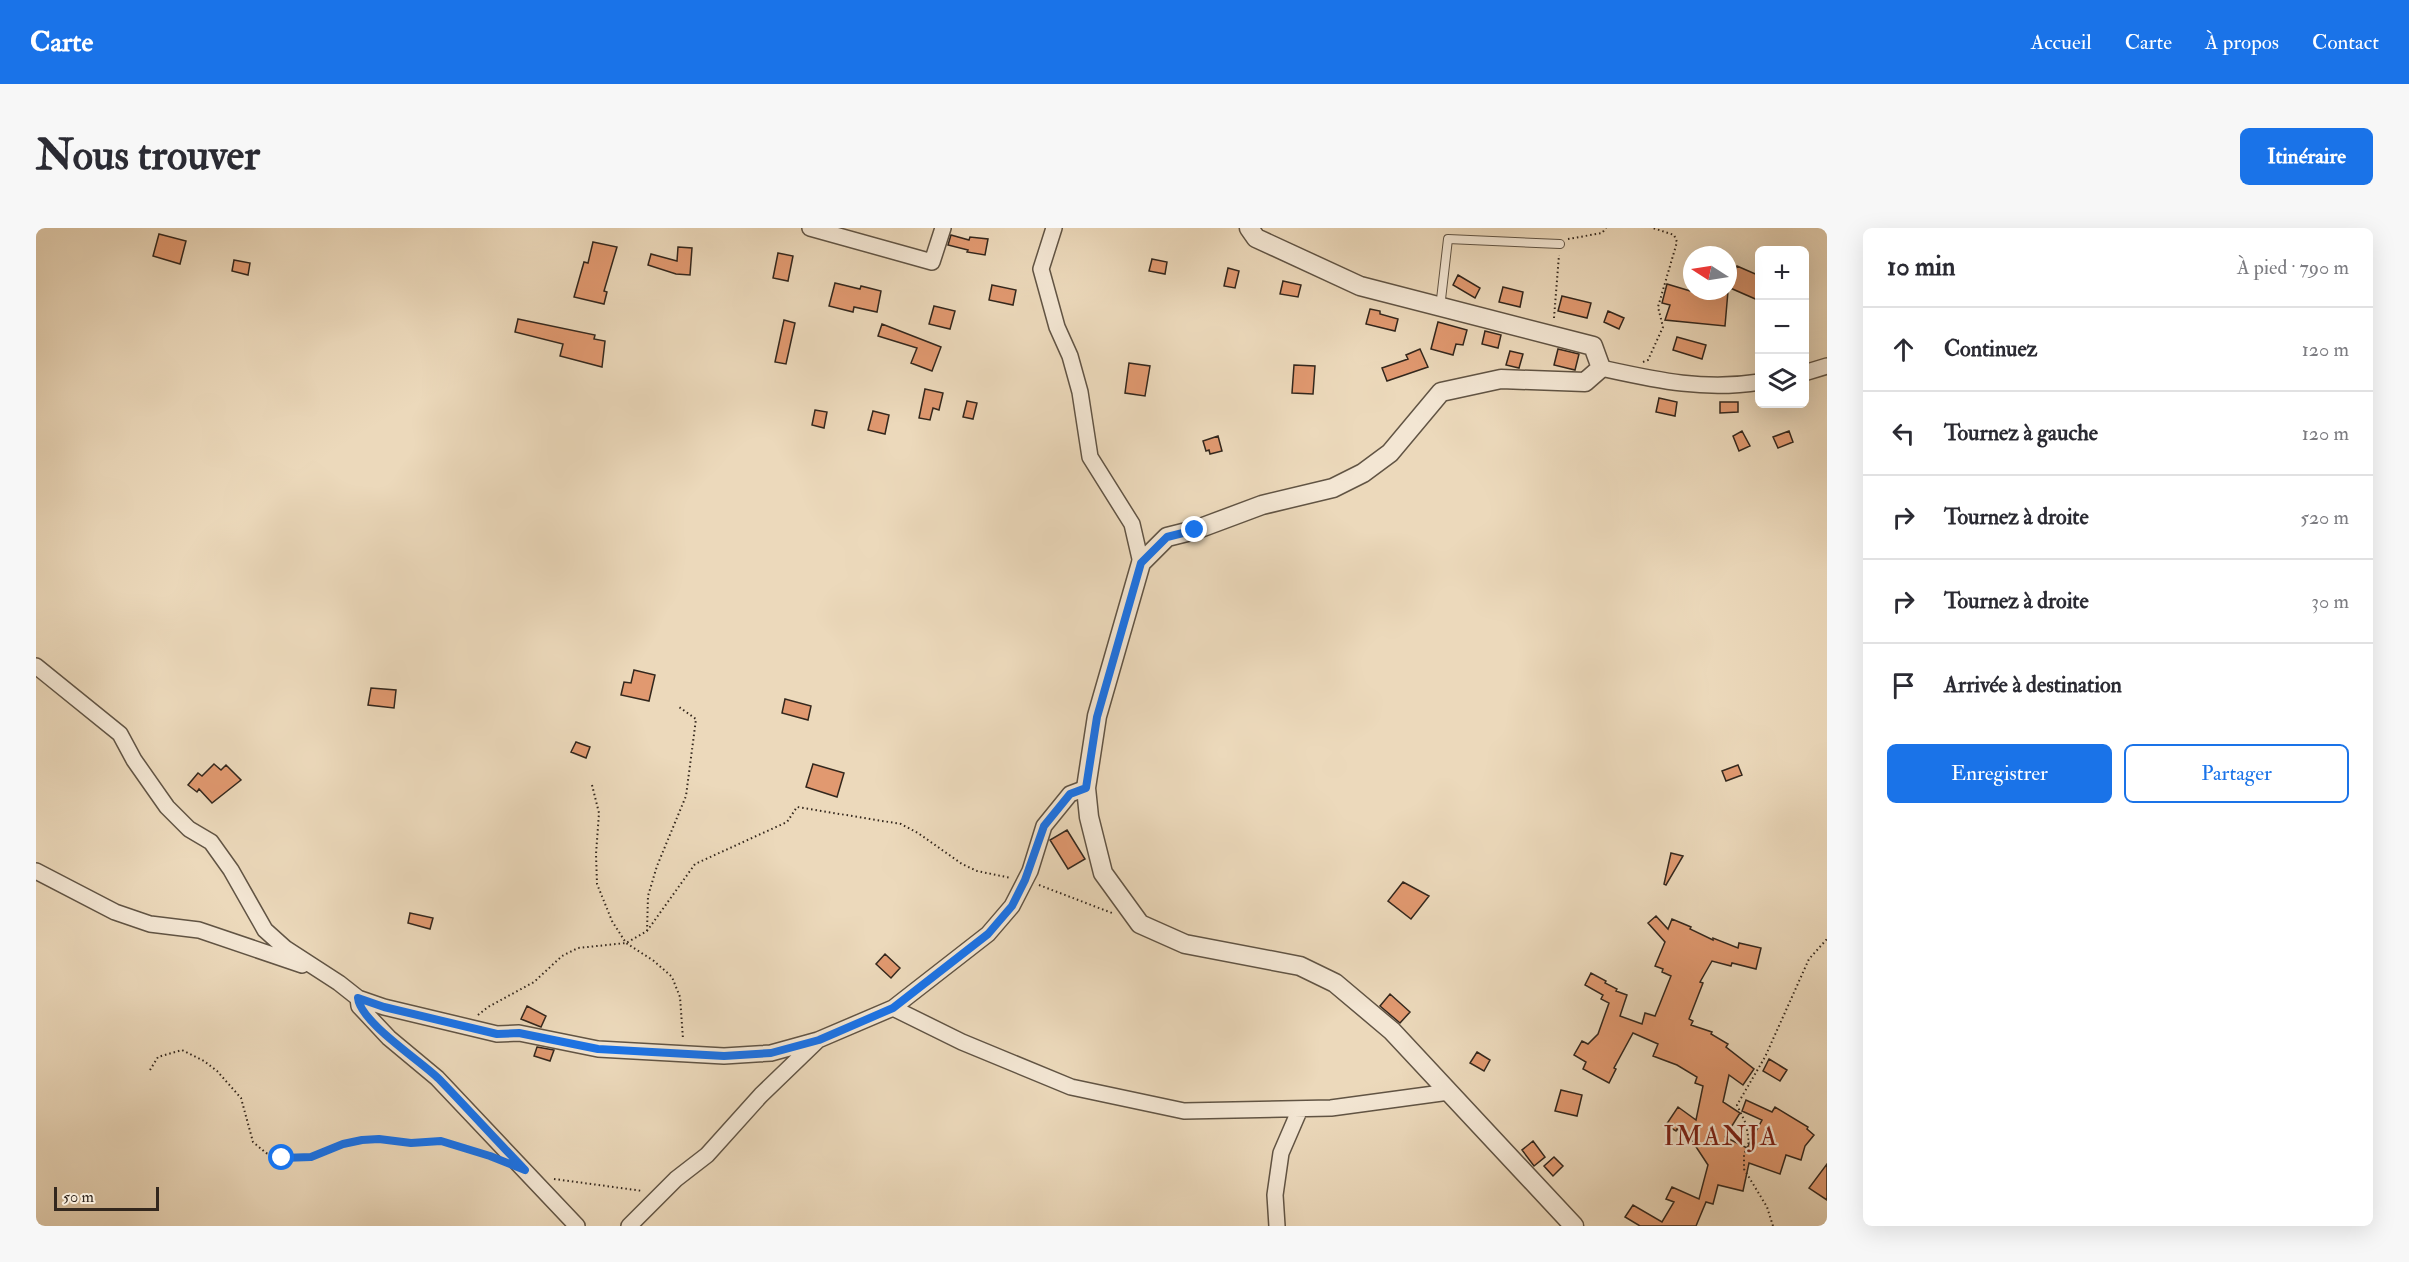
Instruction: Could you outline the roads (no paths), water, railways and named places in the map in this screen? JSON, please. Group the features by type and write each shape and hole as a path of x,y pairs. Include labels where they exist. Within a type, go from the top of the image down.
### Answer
{"street":[{"path":"810,228 932,262 943,228"},
{"path":"1054,228 1041,269 1057,327 1070,356 1080,392 1090,457 1132,524 1141,563 1097,717 1086,788 1089,817 1103,873 1140,924 1185,944 1300,966 1335,983 1392,1031 1574,1226"},
{"path":"1249,228 1256,238 1360,286 1593,346 1602,368"},
{"path":"1809,371 1827,366"},
{"path":"1141,563 1167,537 1195,530 1262,505 1333,488 1363,473 1390,453 1441,392 1501,379 1585,382 1602,368"},
{"path":"1602,368 1660,382 1705,387 1755,382"},
{"path":"36,666 120,734 134,760 167,807 189,829 211,842 231,870 265,930 285,948 358,998 384,1007 497,1034 519,1033 598,1049 724,1056 771,1053 819,1040 893,1008 988,934 1012,906 1025,880 1044,826 1070,794 1086,788"},
{"path":"36,871 115,912 163,926 200,930 317,969"},
{"path":"358,998 359,1006 389,1038 437,1078 577,1226"},
{"path":"893,1008 962,1042 1071,1087 1184,1111 1331,1108 1449,1092"},
{"path":"629,1226 667,1187 707,1155 761,1095 819,1040"},
{"path":"1277,1226 1275,1194 1281,1153 1300,1109"}],"lane":[{"path":"1440,308 1448,239 1560,244"}],"district":[{"name":"IMANJA","path":"1721,1136"}]}
